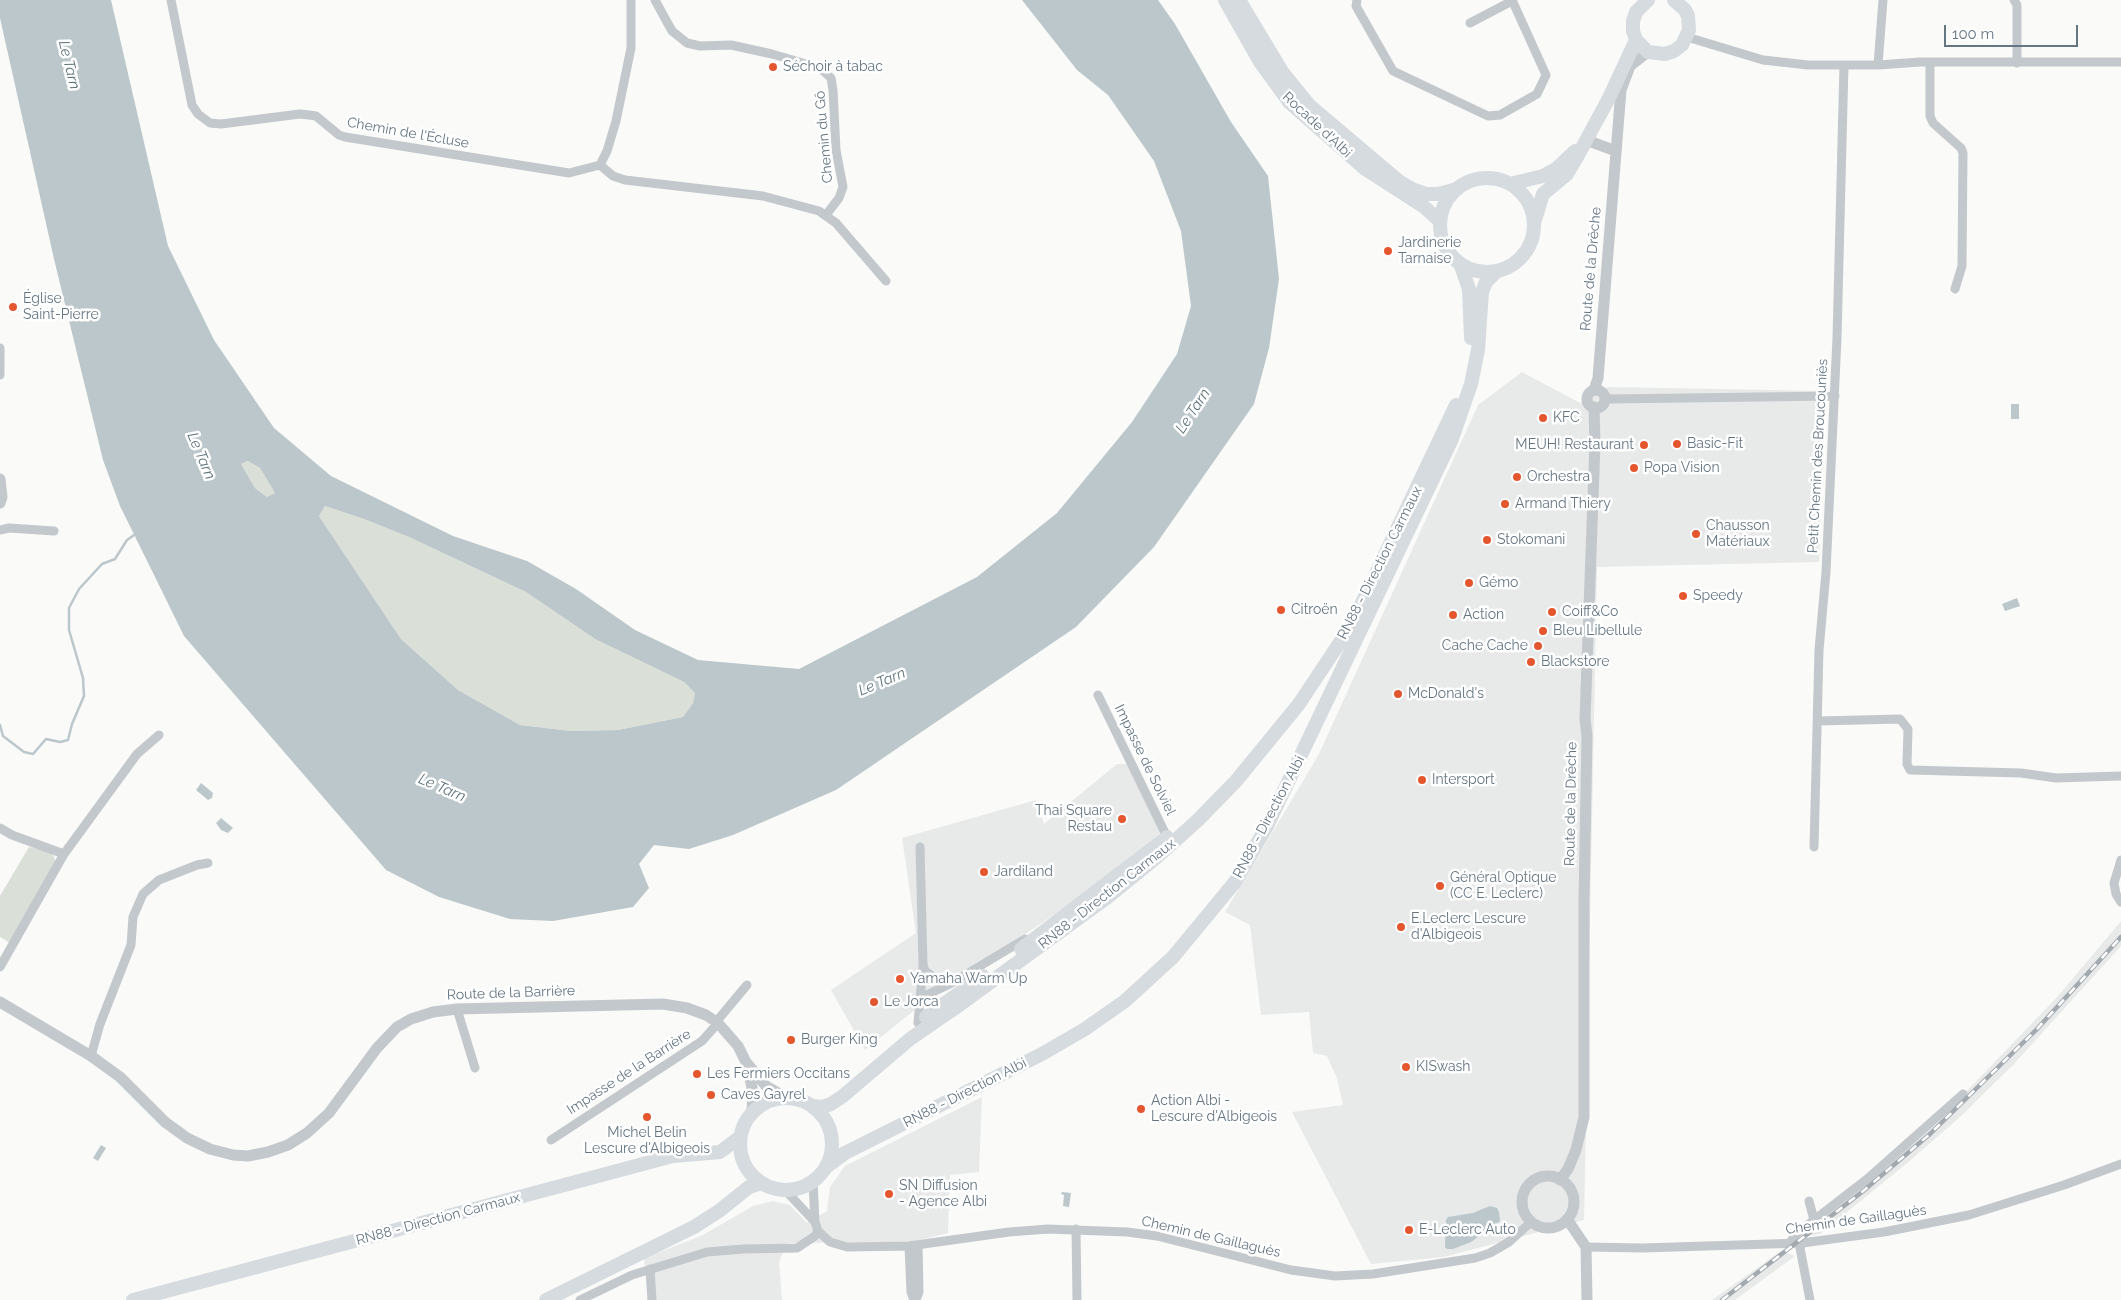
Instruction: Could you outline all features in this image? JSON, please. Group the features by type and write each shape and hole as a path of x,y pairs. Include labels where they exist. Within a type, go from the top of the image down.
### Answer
{"main road":[{"name":"Rocade d'Albi","path":"1225,0 1260,62 1289,102 1364,168 1423,206 1440,220"},
{"name":"Rocade d'Albi","path":"1239,0 1283,73 1316,111 1400,182 1414,190 1426,194 1438,194 1457,189"},
{"path":"1648,0 1636,12 1633,21 1633,31 1636,40 1648,52 1665,54 1674,51 1682,45 1687,37 1690,23 1680,4 1674,0"},
{"path":"1534,224 1532,212 1520,191 1510,184 1497,179 1482,178 1469,182 1457,189 1446,203 1440,220 1441,234 1445,247 1460,263 1471,269 1484,272 1497,271 1509,267 1524,254 1533,237 1534,224 1543,194 1567,174 1609,98 1636,40"},
{"path":"1510,184 1542,176 1556,169 1586,140"},
{"name":"RN88 - Direction Carmaux","path":"813,1106 822,1107 831,1104 910,1039 1109,896 1158,856 1198,820 1236,781 1299,704 1352,624 1368,595 1464,385 1469,365 1471,321 1469,289 1460,263"},
{"name":"RN88 - Direction Albi","path":"826,1167 845,1153 1042,1054 1085,1029 1125,1000 1173,957 1235,882 1258,844 1452,439 1472,384 1478,350 1482,292 1486,282 1497,271"},
{"path":"852,1088 878,1056 904,1032 1066,915 1185,821 1252,750 1278,718 1368,595"},
{"path":"785,1097 800,1099 813,1106 825,1118 832,1134 832,1151 826,1167 813,1182 800,1188 785,1190 773,1188 761,1182 749,1171 741,1155 740,1137 744,1124 752,1112 767,1102 785,1097"},
{"name":"RN88 - Direction Carmaux","path":"133,1300 673,1156 720,1152 740,1137"},
{"path":"546,1300 694,1227 719,1211 749,1187 761,1182"}],"street":[{"name":"Chemin de l'Écluse","path":"171,0 192,105 198,114 210,123 222,124 300,114 316,116 339,135 345,137 562,173 577,172 600,165"},
{"path":"631,0 631,48 616,122 600,165 613,176 625,180 763,196 805,206 826,215 846,233 886,281"},
{"name":"Chemin du Gô","path":"655,0 672,31 687,43 700,46 731,46 772,54 820,68 831,78 834,90 836,150 842,187 839,198 826,215"},
{"path":"1357,0 1356,6 1393,71 1488,116 1500,115 1537,94 1546,76 1512,1 1470,23"},
{"path":"1878,65 1883,0"},
{"path":"2014,0 2017,5 2017,63"},
{"path":"1687,37 1763,60 1808,65 1878,65 1930,62 2121,62"},
{"name":"Route de la Drêche","path":"1594,390 1598,378 1621,90 1630,66 1648,52"},
{"path":"1930,62 1930,116 1933,124 1961,148 1963,153 1962,266 1955,289"},
{"name":"Petit Chemin des Broucouniès","path":"1814,847 1819,650 1826,572 1835,396 1844,65"},
{"path":"1586,140 1616,151"},
{"path":"0,348 0,375"},
{"path":"1605,397 1604,404 1596,408 1589,404 1587,398 1589,393 1594,390 1601,391 1605,397 1611,399 1835,396"},
{"name":"Route de la Drêche","path":"1560,1180 1568,1169 1576,1150 1584,1118 1584,899 1587,736 1585,719 1596,408"},
{"path":"0,479 2,497 0,503"},
{"path":"0,530 9,528 54,532"},
{"name":"Impasse de Solviel","path":"1098,695 1167,837"},
{"path":"1818,721 1900,719 1908,729 1907,764 1910,770 2021,774 2056,778 2121,776"},
{"path":"0,967 64,854 137,754 159,735"},
{"path":"0,828 12,835 64,854"},
{"path":"918,1022 923,965 920,847"},
{"path":"2121,860 2114,883 2116,894 2121,902"},
{"path":"91,1056 100,1024 131,945 133,917 143,894 159,880 197,865 208,863"},
{"path":"920,998 950,984 1066,915"},
{"path":"0,948 9,953"},
{"path":"923,965 925,971 939,982 950,984"},
{"name":"Impasse de la Barrière","path":"551,1140 702,1041 747,985"},
{"name":"Route de la Barrière","path":"0,1002 91,1056 120,1077 165,1122 187,1138 210,1149 233,1155 248,1156 268,1152 288,1144 307,1133 329,1113 377,1048 398,1027 412,1019 433,1012 457,1009 663,1004 687,1008 706,1015 717,1022 738,1046 746,1062 766,1086 785,1097"},
{"path":"457,1009 475,1068"},
{"name":"Route de la Barrière","path":"746,1062 753,1092 752,1112"},
{"path":"1789,1244 1797,1233 1867,1178 1963,1094"},
{"name":"Chemin de Gaillaguès","path":"1586,1247 1626,1248 1789,1244 1884,1232 1969,1215 2064,1185 2121,1164"},
{"path":"1545,1176 1560,1180 1571,1191 1574,1200 1572,1210 1567,1219 1559,1226 1550,1228 1540,1227 1531,1222 1525,1214 1522,1205 1523,1195 1527,1186 1535,1179 1545,1176"},
{"path":"580,1300 632,1275 707,1252 743,1248 797,1248 815,1236 813,1182"},
{"name":"Chemin de Gaillaguès","path":"785,1190 830,1242 847,1247 914,1246 1009,1232 1076,1229 1127,1232 1154,1236 1291,1270 1344,1276 1373,1274 1475,1258 1490,1253 1509,1242 1531,1222"},
{"path":"1809,1201 1814,1220"},
{"path":"1567,1219 1586,1247 1587,1300"},
{"path":"1076,1229 1077,1300"},
{"path":"1802,1243 1800,1248 1810,1300"},
{"path":"914,1246 919,1292 915,1300"},
{"path":"650,1269 652,1300"}],"shaded area":[{"path":"1522,372 1580,403 1608,387 1825,391 1819,562 1597,567 1584,1220 1444,1257 1371,1264 1292,1112 1343,1105 1337,1078 1327,1056 1313,1053 1309,1012 1261,1015 1250,925 1225,912 1319,754 1478,405"},
{"path":"248,461 260,468 275,493 267,497 255,488 241,464"},
{"path":"325,506 409,537 526,592 595,639 684,682 695,693 693,703 683,717 618,730 571,731 520,725 458,690 401,639 319,516"},
{"path":"1117,764 1128,764 1160,833 1073,902 927,1000 865,1050 831,990 916,933 902,838 1036,800 1044,824"},
{"path":"29,847 52,852 56,863 10,943 0,937 0,896"},
{"path":"2121,921 2121,946 2014,1064 1960,1117 1820,1234 1796,1238 1965,1093 2058,996"},
{"name":"SN Diffusion - Agence Albi","path":"982,1097 979,1172 950,1175 948,1233 912,1242 787,1243 779,1262 782,1300 648,1300 644,1258 701,1236 753,1206 773,1201 790,1205 807,1223 827,1211 830,1187 845,1166"},
{"path":"1781,1251 1795,1256 1735,1300 1712,1300"}],"water":[{"name":"Le Tarn","path":"0,0 111,0 168,246 214,340 274,428 331,476 453,536 527,561 576,589 635,630 698,660 799,669 977,577 1057,513 1132,422 1177,354 1191,306 1181,231 1154,161 1108,95 1077,70 1022,0 1158,0 1175,24 1231,122 1268,176 1279,279 1269,348 1254,404 1154,547 1076,627 836,790 733,835 689,849 654,845 639,864 649,888 633,907 553,921 510,919 439,897 386,870 184,636 120,506 103,460 54,259 0,18","holes":["248,461 260,468 275,493 267,497 255,488 241,464","325,506 409,537 526,592 595,639 684,682 695,693 693,703 683,717 618,730 571,731 520,725 458,690 401,639 319,516"]},
{"path":"2011,404 2019,404 2019,419 2011,419"},
{"path":"2017,598 2020,606 2005,611 2002,604"},
{"path":"201,783 213,793 212,798 208,800 196,790"},
{"path":"221,818 233,828 228,833 221,830 216,823"},
{"path":"101,1145 106,1148 98,1161 93,1158"},
{"path":"1062,1192 1071,1193 1069,1207 1063,1206 1064,1195 1061,1194"},
{"path":"1490,1206 1497,1208 1500,1221 1471,1242 1453,1249 1445,1247 1446,1220 1448,1217 1473,1213"}],"waterway":[{"path":"0,725 3,736 24,752 33,754 46,739 60,742 68,740 72,724 84,696 83,678 69,630 69,608 79,589 102,564 115,559 127,540 137,533"}],"railway":[{"path":"1722,1300 1862,1192 1930,1134 2037,1029 2121,937"}],"place":[{"name":"Séchoir à tabac","path":"773,67"},
{"name":"Jardinerie Tarnaise","path":"1388,251"},
{"name":"Église Saint-Pierre","path":"13,307"},
{"name":"KFC","path":"1543,418"},
{"name":"Basic-Fit","path":"1677,444"},
{"name":"MEUH! Restaurant","path":"1644,445"},
{"name":"Popa Vision","path":"1634,468"},
{"name":"Orchestra","path":"1517,477"},
{"name":"Armand Thiery","path":"1505,504"},
{"name":"Chausson Matériaux","path":"1696,534"},
{"name":"Stokomani","path":"1487,540"},
{"name":"Gémo","path":"1469,583"},
{"name":"Speedy","path":"1683,596"},
{"name":"Citroën","path":"1281,610"},
{"name":"Coiff&Co","path":"1552,612"},
{"name":"Action","path":"1453,615"},
{"name":"Bleu Libellule","path":"1543,631"},
{"name":"Cache Cache","path":"1538,646"},
{"name":"Blackstore","path":"1531,662"},
{"name":"McDonald's","path":"1398,694"},
{"name":"Intersport","path":"1422,780"},
{"name":"Thai Square Restau","path":"1122,819"},
{"name":"Jardiland","path":"984,872"},
{"name":"Général Optique (CC E. Leclerc)","path":"1440,886"},
{"name":"E.Leclerc Lescure d'Albigeois","path":"1401,927"},
{"name":"Yamaha Warm Up","path":"900,979"},
{"name":"Le Jorca","path":"874,1002"},
{"name":"Burger King","path":"791,1040"},
{"name":"KISwash","path":"1406,1067"},
{"name":"Les Fermiers Occitans","path":"697,1074"},
{"name":"Caves Gayrel","path":"711,1095"},
{"name":"Action Albi - Lescure d'Albigeois","path":"1141,1109"},
{"name":"Michel Belin Lescure d'Albigeois","path":"647,1117"},
{"name":"SN Diffusion - Agence Albi","path":"889,1194"},
{"name":"E-Leclerc Auto","path":"1409,1230"}]}
